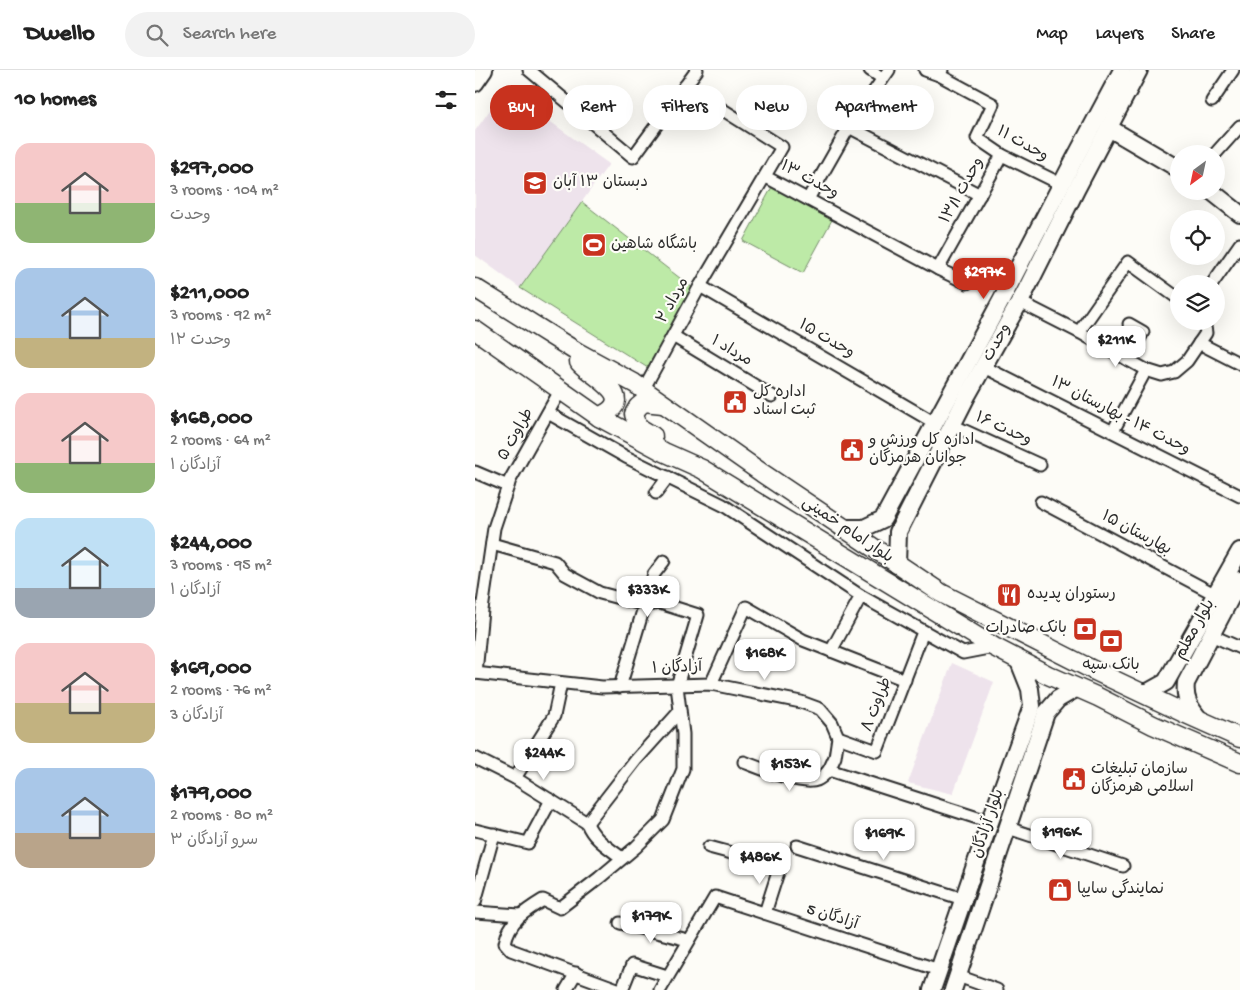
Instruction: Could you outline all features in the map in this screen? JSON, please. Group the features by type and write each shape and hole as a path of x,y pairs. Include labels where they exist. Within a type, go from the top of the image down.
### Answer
{"main road":[{"name":"بلوار امام خمینی","path":"475,288 577,352 643,390 842,528 941,593 1139,692 1240,738"},
{"name":"بلوار امام خمینی","path":"475,330 599,416 664,452 702,469 994,647 1153,725 1240,762"},
{"path":"577,352 579,363 613,390 615,396 613,407 608,412 599,416"},
{"path":"663,404 644,402 638,407 634,414 638,427 663,441 702,469"}],"street":[{"path":"475,83 484,70"},
{"path":"529,70 633,157 653,130"},
{"path":"686,85 697,70"},
{"path":"870,70 885,74 878,85"},
{"path":"925,70 941,73"},
{"name":"وحدت","path":"883,519 943,424 984,367 1020,302 1109,128 1122,70"},
{"name":"وحدت","path":"897,565 898,532 943,424 1002,299 1061,184 1115,101 1139,70"},
{"path":"1212,101 1233,70"},
{"name":"وحدت ۱۱","path":"941,73 993,104 977,138 1002,155 1061,184"},
{"name":"وحدت ۱۳","path":"726,112 782,147 766,177 967,283"},
{"path":"1223,145 1240,126"},
{"path":"1109,128 1170,163"},
{"path":"808,200 847,130"},
{"path":"855,130 980,195"},
{"name":"وحدت ۱۳/۱","path":"938,269 1002,155"},
{"name":"مرداد ۲","path":"643,390 700,286 766,177"},
{"path":"1222,200 1240,214"},
{"path":"1218,275 1240,244"},
{"path":"1079,332 1128,262 1170,292"},
{"name":"وحدت ۱۵","path":"700,286 943,424"},
{"path":"1020,302 1079,332 1146,370 1162,375 1174,372 1187,362 1206,330"},
{"path":"1129,324 1143,332 1129,360"},
{"name":"مرداد ۱","path":"673,336 772,396"},
{"path":"1199,343 1240,364"},
{"name":"وحدت ۱۴ - بهارستان ۱۳","path":"984,367 1240,496"},
{"path":"1113,432 1146,370"},
{"name":"طراوت ۵","path":"476,673 482,610 494,528 508,486 561,391"},
{"path":"548,412 626,457 723,505 861,596 923,632 963,653 994,647"},
{"name":"وحدت ۱۶","path":"943,424 1040,465"},
{"path":"475,472 508,486"},
{"path":"656,493 668,477"},
{"path":"719,480 723,505"},
{"name":"بهارستان ۱۵","path":"1041,502 1222,598"},
{"path":"842,528 864,528 883,519"},
{"path":"883,519 881,529 883,533 887,536 898,532"},
{"path":"492,544 555,562 565,574 600,593 645,605 660,603 698,615 677,686 683,734 683,769 663,820 599,878 560,908 543,900 520,915 510,926 505,943 511,950 621,990 632,965 667,976"},
{"name":"بلوار معلم","path":"1200,720 1187,700 1186,683 1211,635 1222,598 1240,551"},
{"path":"620,686 655,574 664,561"},
{"name":"بلوار معلم","path":"1139,692 1148,692 1166,682 1222,598 1240,580"},
{"path":"831,651 861,596"},
{"path":"711,684 746,607 803,640 905,680"},
{"name":"طراوت ۸","path":"838,737 877,751 923,632"},
{"path":"1211,635 1240,648"},
{"name":"بلوار آزادگان","path":"932,990 1032,706 1031,689 1018,659"},
{"name":"آزادگان ۱","path":"476,673 602,687 711,684 801,702 820,709 832,723 838,737"},
{"path":"515,778 554,716 561,683"},
{"name":"بلوار آزادگان","path":"955,983 1046,713 1058,699 1077,688"},
{"path":"587,823 636,760 680,711"},
{"path":"744,762 787,778 815,781 823,777 829,770 835,757 838,737"},
{"path":"475,758 515,778 587,823 590,831 622,858"},
{"path":"829,770 1123,866"},
{"path":"475,830 528,842 551,800"},
{"path":"475,902 494,834"},
{"path":"797,846 963,899"},
{"path":"709,847 780,866 765,913"},
{"name":"آزادگان 5","path":"688,940 715,897 939,970"},
{"path":"475,912 520,915"},
{"path":"620,923 688,940 660,990"},
{"path":"939,970 955,983 997,990"},
{"path":"566,990 576,973"}],"shaded area":[{"name":"دبستان ۱۳ آبان","path":"490,110 490,130 553,130 553,124 609,164 520,288 475,255 475,131"},
{"path":"952,663 994,682 953,794 908,783"}],"green space":[{"path":"773,185 833,218 803,273 743,241"},
{"name":"باشگاه شاهین","path":"582,202 694,289 648,368 520,288"}],"place":[{"name":"دبستان ۱۳ آبان","path":"535,183"},
{"name":"باشگاه شاهین","path":"594,245"},
{"name":"اداره کل ثبت اسناد","path":"735,402"},
{"name":"اداره کل ورزش و جوانان هرمزگان","path":"852,450"},
{"name":"رستوران پدیده","path":"1009,595"},
{"name":"بانک صادرات","path":"1085,629"},
{"name":"بانک سپه","path":"1111,641"},
{"name":"سازمان تبلیغات اسلامی هرمزگان","path":"1074,779"},
{"name":"نمایندگی سایپا","path":"1060,890"}]}
